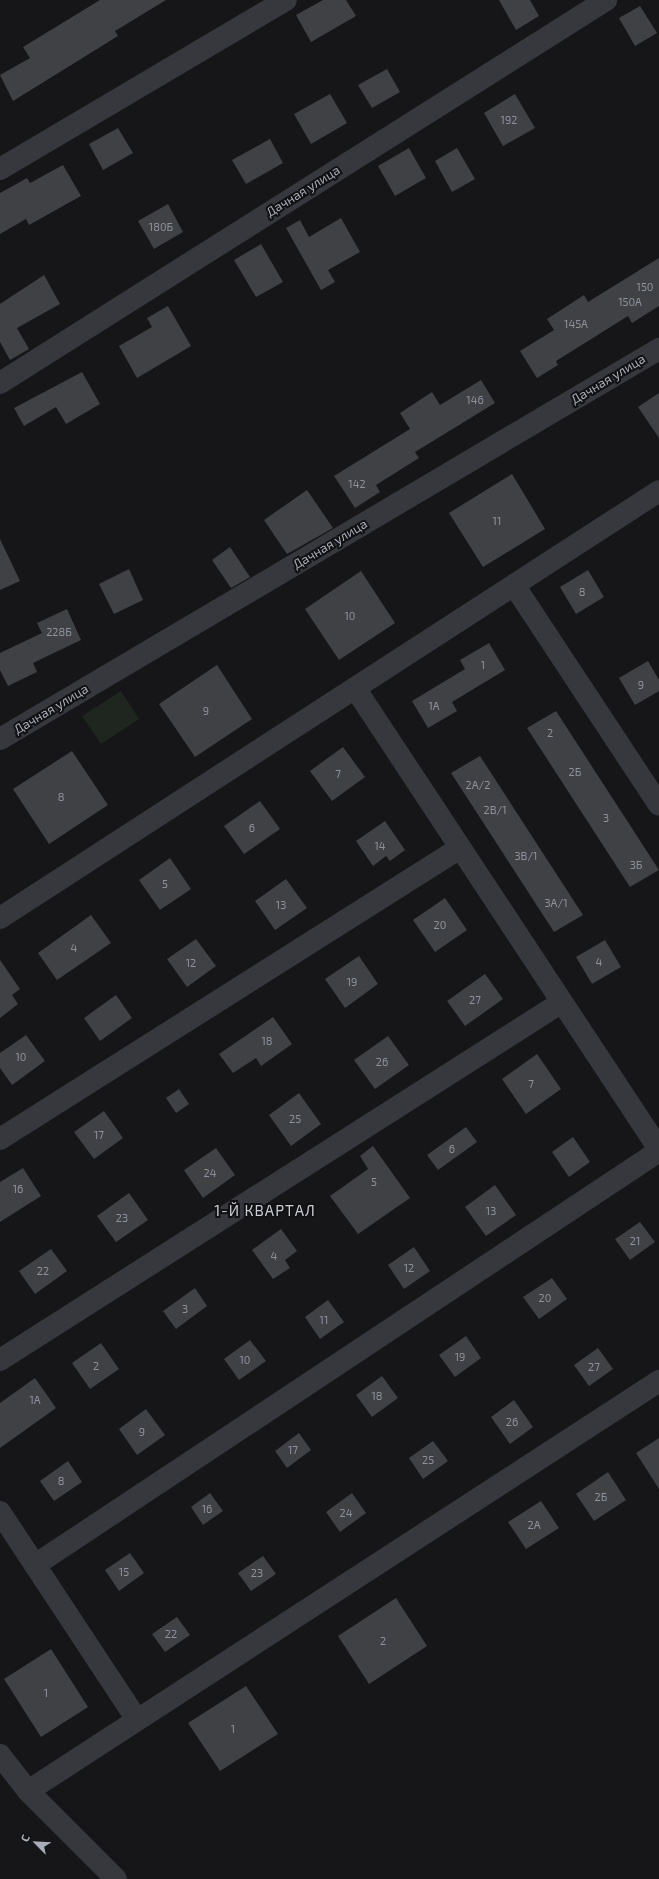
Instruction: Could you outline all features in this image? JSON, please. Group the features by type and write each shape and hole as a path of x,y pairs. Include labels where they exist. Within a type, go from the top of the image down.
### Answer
{"street":[{"path":"0,169 286,0"},
{"name":"Дачная улица","path":"0,383 606,0"},
{"name":"Дачная улица","path":"0,739 659,349"},
{"path":"0,918 659,491"},
{"path":"514,585 659,805"},
{"path":"35,1565 659,1150 355,688"},
{"path":"0,1139 460,848"},
{"path":"0,1360 562,1002"},
{"path":"28,1791 659,1381"},
{"path":"0,1512 137,1720"},
{"path":"0,1755 28,1791 116,1879"}],"shaded area":[{"path":"121,691 139,719 101,744 82,716"}],"building":[{"path":"100,0 166,0 115,31 118,36 13,101 0,75 30,58 23,47"},
{"path":"323,0 346,0 356,16 311,42 296,15"},
{"path":"499,0 530,0 539,16 516,30"},
{"path":"640,6 657,33 635,46 619,18"},
{"path":"387,69 400,92 372,108 358,85"},
{"path":"330,94 347,123 311,144 294,114"},
{"path":"515,94 535,128 503,146 484,113"},
{"path":"118,128 133,153 103,170 89,144"},
{"path":"270,139 283,163 246,184 232,160"},
{"path":"409,148 426,178 395,196 378,166"},
{"path":"457,148 475,179 452,192 435,161"},
{"path":"63,165 81,196 29,225 26,219 0,234 0,193 27,178 30,183"},
{"path":"168,204 183,232 154,249 138,221"},
{"path":"341,218 360,252 328,270 335,282 321,290 286,228 300,220 309,237"},
{"path":"261,244 283,282 256,297 234,260"},
{"path":"659,258 659,306 632,323 628,316 556,361 558,365 537,378 520,351 554,330 547,319 584,295 588,302"},
{"path":"44,275 60,304 17,328 29,349 10,360 0,342 0,304"},
{"path":"168,306 191,346 137,378 119,346 152,327 147,318"},
{"path":"82,372 100,404 66,424 56,407 24,426 14,408"},
{"path":"481,380 495,403 415,452 419,458 376,485 380,492 355,508 334,476 410,429 400,413 432,392 440,405"},
{"path":"659,393 659,438 638,407"},
{"path":"512,474 545,529 483,567 449,513"},
{"path":"307,490 333,528 287,554 264,520"},
{"path":"0,539 20,581 0,590"},
{"path":"230,547 250,577 231,588 212,560"},
{"path":"129,569 143,600 114,614 99,584"},
{"path":"588,570 604,597 576,614 560,587"},
{"path":"361,571 395,623 339,660 305,609"},
{"path":"67,609 81,640 33,663 37,672 8,686 0,670 0,653 42,633 37,623"},
{"path":"489,643 505,670 452,702 457,711 428,728 412,701 465,669 460,660"},
{"path":"648,661 659,680 659,691 635,705 619,678"},
{"path":"217,665 252,719 195,757 159,704"},
{"path":"556,711 659,870 630,887 527,728"},
{"path":"343,747 365,777 332,801 310,771"},
{"path":"72,751 108,805 49,844 13,789"},
{"path":"480,756 583,915 554,932 451,773"},
{"path":"260,801 280,829 244,854 224,826"},
{"path":"385,821 405,850 390,861 386,856 373,866 356,841"},
{"path":"170,858 191,889 160,910 139,880"},
{"path":"286,879 307,908 275,930 255,901"},
{"path":"445,898 467,930 435,952 413,920"},
{"path":"91,915 111,943 57,980 38,953"},
{"path":"196,939 216,966 187,987 167,959"},
{"path":"605,940 621,967 592,984 576,957"},
{"path":"359,956 378,984 345,1008 325,979"},
{"path":"0,960 20,989 12,995 18,1004 0,1018"},
{"path":"485,974 503,999 465,1026 447,1001"},
{"path":"116,995 132,1018 100,1041 84,1018"},
{"path":"273,1017 292,1044 261,1066 256,1058 233,1073 219,1054"},
{"path":"26,1035 45,1061 12,1085 0,1068 0,1053"},
{"path":"388,1036 409,1065 375,1089 354,1060"},
{"path":"537,1054 561,1089 526,1114 502,1079"},
{"path":"179,1089 189,1104 176,1113 166,1098"},
{"path":"299,1093 321,1124 291,1146 269,1115"},
{"path":"104,1111 123,1138 94,1159 74,1132"},
{"path":"466,1127 477,1142 438,1170 427,1155"},
{"path":"573,1137 590,1162 569,1177 552,1152"},
{"path":"373,1146 410,1198 358,1234 330,1196 368,1169 360,1156"},
{"path":"216,1148 235,1175 203,1198 184,1170"},
{"path":"23,1168 41,1196 0,1222 0,1182"},
{"path":"495,1185 516,1215 486,1236 465,1207"},
{"path":"129,1193 148,1220 116,1242 97,1216"},
{"path":"640,1222 655,1242 630,1260 615,1239"},
{"path":"281,1229 297,1251 285,1260 290,1268 273,1279 252,1250"},
{"path":"414,1247 430,1271 404,1289 388,1265"},
{"path":"51,1249 67,1271 35,1294 19,1271"},
{"path":"552,1278 567,1299 539,1319 523,1297"},
{"path":"195,1288 207,1306 176,1329 163,1311"},
{"path":"328,1300 344,1322 320,1339 305,1317"},
{"path":"466,1336 481,1358 455,1377 439,1355"},
{"path":"250,1340 266,1361 239,1380 224,1359"},
{"path":"101,1343 119,1369 90,1389 72,1363"},
{"path":"598,1348 613,1369 589,1386 574,1365"},
{"path":"382,1376 398,1398 372,1417 356,1395"},
{"path":"35,1378 56,1408 0,1448 0,1403"},
{"path":"514,1400 533,1427 510,1444 491,1417"},
{"path":"146,1409 165,1435 137,1455 119,1429"},
{"path":"299,1433 311,1450 287,1468 275,1451"},
{"path":"659,1438 659,1489 636,1453"},
{"path":"433,1441 448,1461 423,1479 409,1458"},
{"path":"68,1461 82,1482 54,1501 40,1481"},
{"path":"608,1472 626,1500 594,1521 576,1494"},
{"path":"210,1493 223,1511 203,1525 191,1507"},
{"path":"352,1493 366,1513 340,1532 326,1512"},
{"path":"541,1501 559,1528 526,1549 508,1522"},
{"path":"130,1553 144,1573 119,1591 105,1570"},
{"path":"263,1556 276,1574 251,1591 238,1573"},
{"path":"396,1598 427,1646 369,1684 338,1636"},
{"path":"177,1617 190,1635 165,1652 152,1634"},
{"path":"51,1649 88,1707 41,1737 4,1679"},
{"path":"246,1686 278,1734 220,1771 188,1723"}],"district":[{"name":"1-Й КВАРТАЛ","path":"265,1211"}]}
